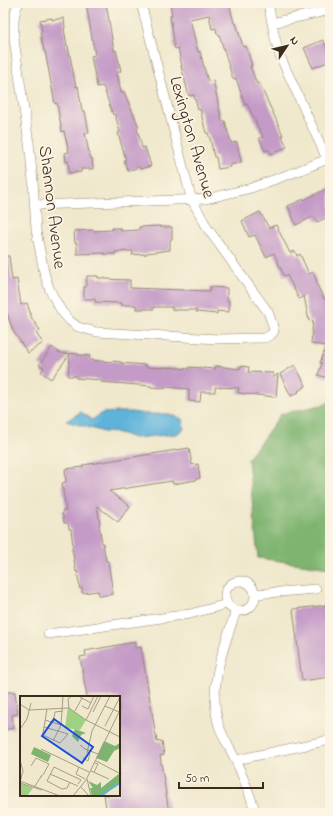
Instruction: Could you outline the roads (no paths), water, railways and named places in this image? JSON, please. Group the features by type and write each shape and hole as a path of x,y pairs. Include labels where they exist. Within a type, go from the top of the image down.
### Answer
{"street":[{"name":"Shannon Avenue","path":"19,3 14,19 14,38 22,103 29,142 36,230 39,250 49,288 62,312 78,327 97,332 218,339 265,338 274,332"},
{"name":"Lexington Avenue","path":"141,3 192,200 208,230 268,312 274,332"},
{"path":"35,205 206,199 251,188 329,158 280,56 268,3"},
{"path":"272,23 330,10"},
{"path":"237,581 249,584 254,594 252,605 248,609 242,611 236,611 231,608 227,604 225,598 227,587 237,581"},
{"path":"254,594 316,589"},
{"path":"48,634 190,614 227,604"},
{"path":"236,611 218,666 215,698 219,726 236,760 256,813"},
{"path":"236,760 330,740"}],"water":[{"path":"81,412 92,420 102,413 131,412 146,414 169,414 182,419 184,429 176,434 134,438 120,433 104,432 66,421"}]}
